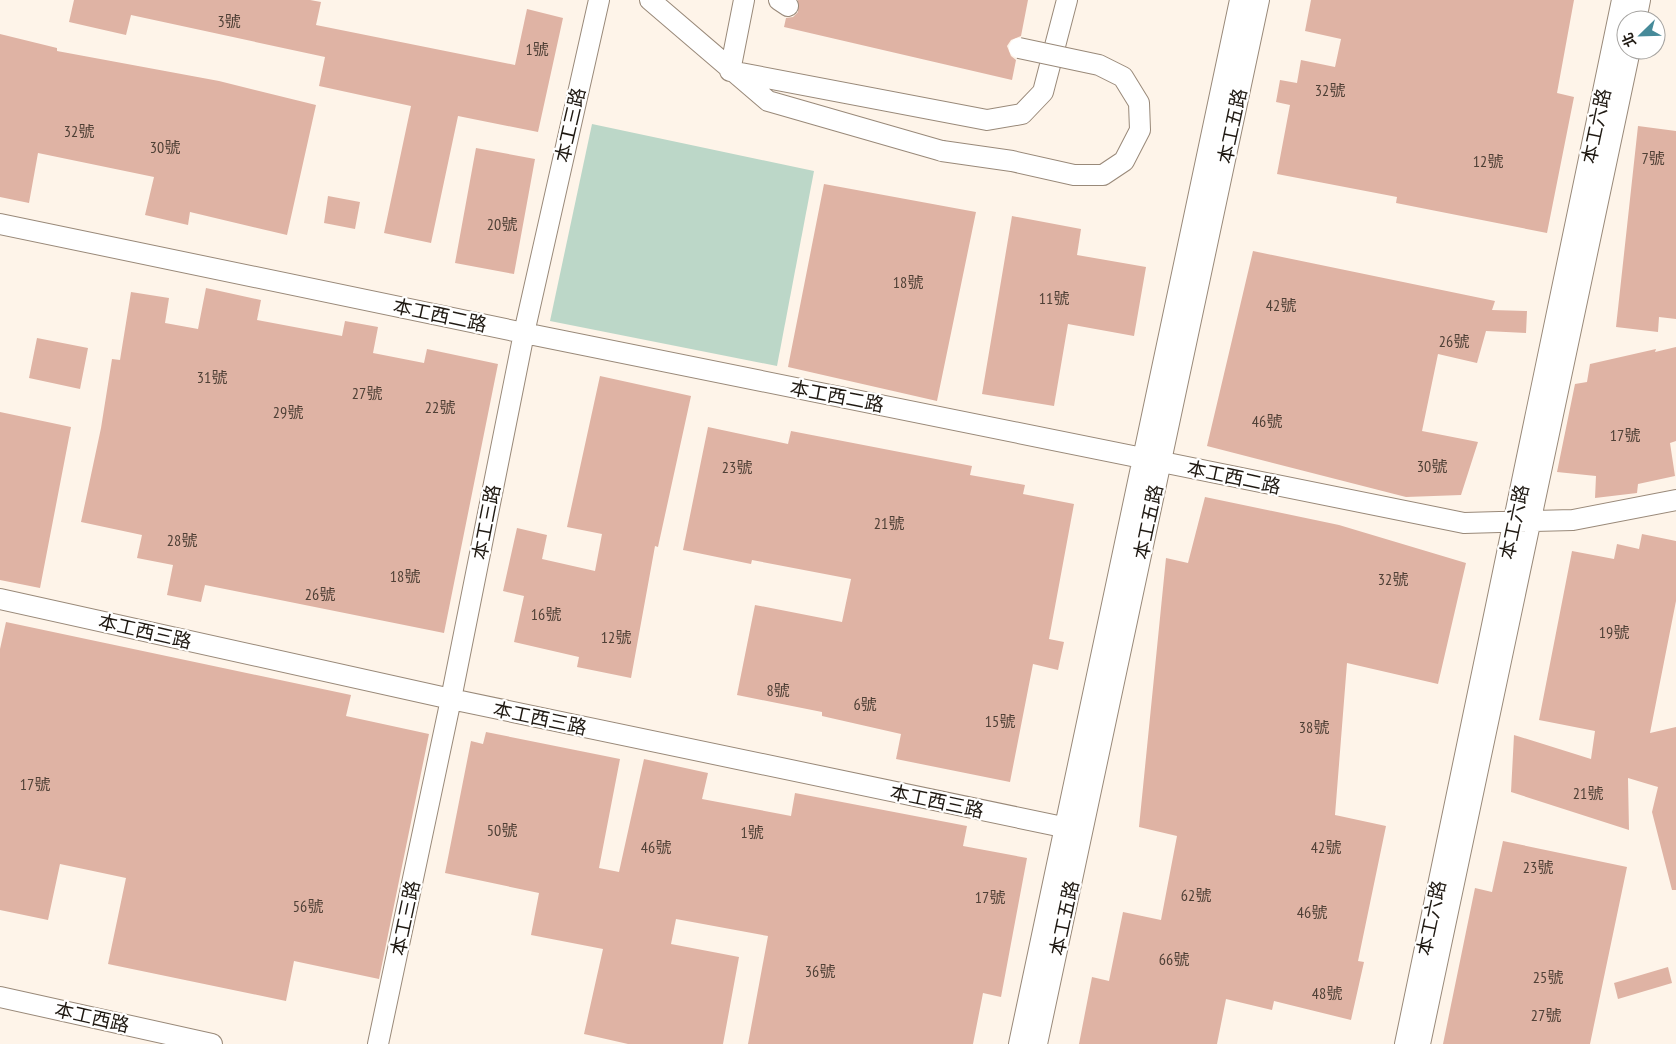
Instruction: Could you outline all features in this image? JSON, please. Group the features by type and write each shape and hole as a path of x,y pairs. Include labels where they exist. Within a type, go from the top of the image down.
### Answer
{"street":[{"name":"本工三路","path":"378,1044 451,699 524,333 599,0"},
{"path":"650,0 730,71 768,101 942,151 1012,161 1074,175 1103,175 1124,161 1140,130 1139,103 1122,77 1099,65 1018,48"},
{"path":"730,71 744,0"},
{"path":"730,71 987,120 1022,114 1043,92 1066,0"},
{"name":"本工五路","path":"1152,460 1240,0"},
{"name":"本工五路","path":"1019,1044 1073,829 1152,460 1258,0"},
{"name":"本工六路","path":"1420,1044 1523,521 1622,0"},
{"name":"本工六路","path":"1404,1044 1628,60"},
{"name":"本工西二路","path":"0,224 524,333 1464,523 1573,520 1676,500"},
{"name":"本工西三路","path":"0,599 451,699 1073,829"},
{"name":"本工五路","path":"1037,1044 1073,829"},
{"name":"本工西路","path":"0,997 212,1044"}],"green space":[{"path":"592,124 814,171 777,366 550,321"}],"building":[{"path":"74,0 310,0 321,2 316,25 515,65 527,9 563,18 538,132 458,116 431,243 384,233 411,106 319,86 325,57 131,15 126,35 69,22"},
{"path":"798,0 1028,0 1021,36 1011,40 1007,46 1011,56 1016,60 1012,80 784,27 786,18 793,17 798,12"},
{"path":"1311,0 1574,0 1557,93 1574,97 1547,233 1396,203 1397,197 1277,174 1290,105 1276,102 1280,80 1297,83 1301,60 1335,67 1341,39 1305,31"},
{"path":"0,34 57,48 57,51 219,81 316,105 287,235 190,212 188,225 145,215 154,177 38,153 29,203 0,197"},
{"path":"1638,126 1676,131 1676,319 1659,317 1658,332 1616,327"},
{"path":"476,148 535,159 514,274 455,263"},
{"path":"824,184 976,212 937,401 788,367"},
{"path":"328,196 360,202 355,229 324,223"},
{"path":"1012,216 1081,229 1077,255 1146,267 1134,336 1068,324 1054,406 982,394"},
{"path":"1253,251 1495,301 1492,310 1527,311 1526,333 1486,331 1477,363 1438,354 1422,431 1478,442 1461,495 1406,497 1207,446"},
{"path":"206,288 261,300 257,320 342,336 345,321 378,327 373,353 424,363 427,349 498,364 444,633 205,585 201,602 167,595 173,565 137,558 142,535 81,522 101,428 112,359 120,360 131,292 169,298 165,323 198,329"},
{"path":"37,338 88,348 80,389 29,378"},
{"path":"1676,347 1676,441 1670,443 1675,476 1638,484 1637,493 1595,498 1596,476 1557,472 1575,384 1587,382 1590,364 1656,349 1655,352"},
{"path":"600,376 691,396 658,547 655,546 631,678 577,667 579,657 514,642 524,596 503,591 517,528 547,535 542,559 595,571 602,534 567,527"},
{"path":"0,412 71,427 40,588 0,580"},
{"path":"708,427 788,444 791,431 972,466 970,475 1025,485 1023,494 1074,504 1049,639 1064,642 1058,670 1033,664 1010,782 896,759 901,734 822,716 822,712 737,695 755,605 842,622 851,579 752,560 751,564 683,550"},
{"path":"1205,497 1339,525 1466,563 1438,684 1347,663 1335,815 1386,826 1358,961 1364,962 1351,1020 1274,1001 1272,1010 1226,999 1217,1044 1079,1044 1092,977 1109,981 1123,912 1161,920 1177,836 1139,827 1166,558 1188,563"},
{"path":"1642,534 1676,541 1676,601 1650,733 1676,727 1676,890 1672,890 1652,812 1658,787 1628,778 1629,830 1511,792 1514,735 1591,759 1595,731 1539,720 1572,551 1614,559 1617,544 1639,549"},
{"path":"6,622 351,695 346,716 429,734 379,979 294,961 286,1001 108,964 126,878 60,864 48,920 0,910 0,649"},
{"path":"486,732 620,759 599,868 619,872 644,759 708,773 702,799 791,816 795,793 967,826 963,846 1027,858 1001,997 983,993 973,1044 748,1044 768,936 676,919 671,944 739,957 723,1044 628,1044 584,1034 603,949 531,935 539,893 445,873 471,741 483,744"},
{"path":"1503,841 1627,867 1590,1044 1443,1044 1475,888 1492,892"},
{"path":"1668,967 1672,983 1618,999 1614,983"}]}
